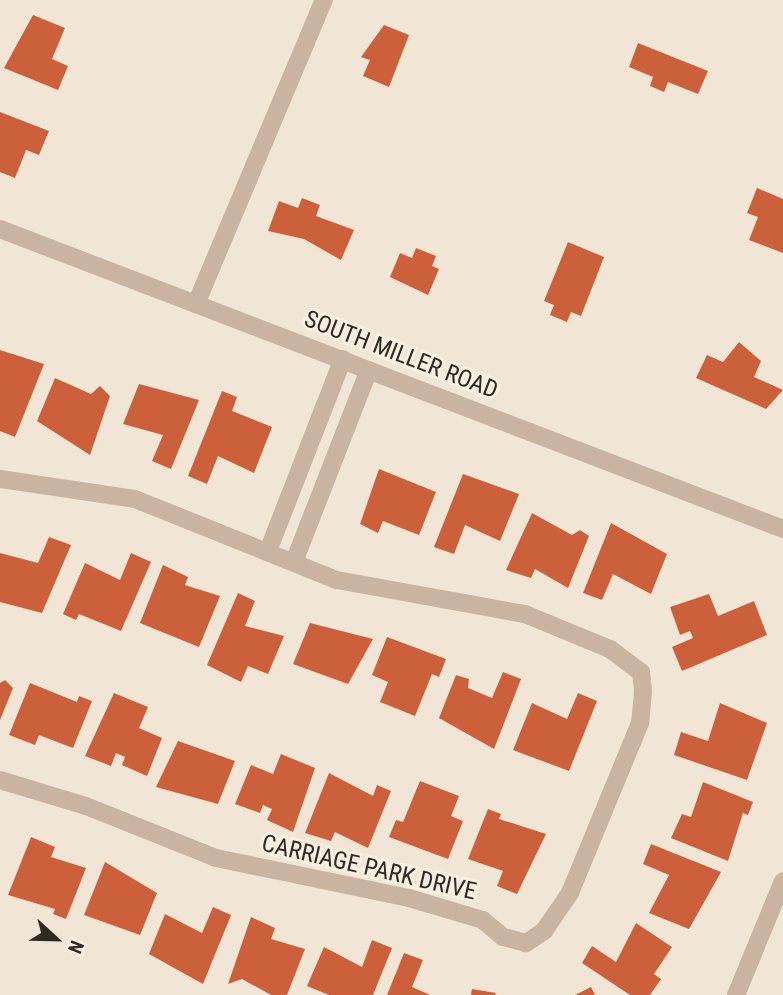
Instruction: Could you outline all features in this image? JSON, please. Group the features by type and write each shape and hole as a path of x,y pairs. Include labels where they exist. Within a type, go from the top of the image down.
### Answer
{"street":[{"path":"196,304 324,0"},
{"name":"SOUTH MILLER ROAD","path":"0,229 783,529"},
{"path":"268,551 342,359"},
{"path":"294,562 369,370"},
{"name":"CARRIAGE PARK DRIVE","path":"0,479 135,499 337,580 525,614 611,649 641,672 640,723 570,893 544,931 526,943 503,937 483,920 216,858 86,806 0,780"},
{"path":"736,995 783,881"}],"building":[{"path":"33,15 65,28 52,59 68,66 58,90 4,68"},
{"path":"384,25 409,35 389,87 363,76 370,60 361,57"},
{"path":"638,43 708,71 698,94 668,82 664,92 650,86 653,77 629,67"},
{"path":"0,112 49,131 39,155 26,150 15,178 0,172"},
{"path":"757,188 783,199 783,253 749,240 758,217 747,213"},
{"path":"302,198 320,205 316,216 354,230 341,260 304,239 268,231 279,201 298,208"},
{"path":"568,242 604,257 581,316 571,312 567,322 550,315 554,305 544,301"},
{"path":"416,248 436,256 432,266 439,269 428,295 390,277 400,253 412,258"},
{"path":"739,342 761,361 754,377 783,390 766,409 696,378 707,355 723,362"},
{"path":"0,350 44,364 15,437 0,431"},
{"path":"55,378 91,394 100,386 110,396 90,455 37,421"},
{"path":"139,384 199,400 171,469 152,461 163,435 123,424"},
{"path":"222,391 237,397 232,411 272,427 254,473 218,456 207,484 188,476"},
{"path":"379,469 436,492 419,535 383,521 378,533 360,524"},
{"path":"463,474 519,494 500,541 465,525 454,554 434,547"},
{"path":"532,513 572,535 580,530 589,536 568,588 535,569 531,578 506,570"},
{"path":"611,523 667,554 651,594 613,574 602,600 583,593"},
{"path":"49,537 71,545 42,613 0,602 0,553 38,563"},
{"path":"131,553 151,562 121,631 79,614 76,620 63,614 85,563 120,580"},
{"path":"163,565 188,577 185,585 220,596 199,647 140,623"},
{"path":"238,593 255,601 245,626 284,636 268,674 248,666 241,682 207,665"},
{"path":"709,594 718,616 754,601 767,635 682,671 672,647 693,638 690,631 680,635 670,607"},
{"path":"310,623 373,639 348,684 293,664"},
{"path":"387,637 446,659 439,677 432,674 415,716 380,702 388,682 372,675"},
{"path":"503,672 521,679 494,749 439,718 456,675 469,679 468,688 492,698"},
{"path":"5,680 13,688 0,720 0,683"},
{"path":"30,683 77,702 79,696 92,701 73,748 39,735 35,745 9,735"},
{"path":"114,693 148,707 139,728 162,738 147,776 122,765 125,757 116,753 111,766 85,756"},
{"path":"578,693 597,701 569,771 513,750 532,703 567,719"},
{"path":"720,703 767,723 747,780 674,755 681,732 708,741"},
{"path":"178,741 235,761 218,804 156,787"},
{"path":"281,754 315,768 293,832 267,820 272,809 263,805 260,813 235,804 251,765 273,774"},
{"path":"329,773 373,796 377,785 391,791 368,848 335,832 331,841 305,833"},
{"path":"420,781 459,796 451,816 463,821 448,859 389,837 396,820 403,822"},
{"path":"703,782 753,802 748,815 743,813 728,861 671,838 682,814 691,817"},
{"path":"488,809 501,814 499,819 546,834 517,894 497,886 503,871 468,859"},
{"path":"31,837 55,847 51,857 86,868 66,919 53,914 55,909 8,895"},
{"path":"651,844 721,872 689,929 649,913 669,875 643,864"},
{"path":"105,862 157,893 140,935 84,915"},
{"path":"213,907 231,915 203,984 149,954 165,914 202,933"},
{"path":"251,917 275,928 271,939 305,949 287,995 271,995 242,979 228,984"},
{"path":"636,923 672,947 654,974 661,979 650,995 630,995 582,963 592,946 616,962"},
{"path":"372,940 392,948 373,995 329,995 307,986 324,947 362,967"},
{"path":"404,953 423,960 412,987 430,995 387,995"},
{"path":"591,987 595,995 575,995"},
{"path":"472,989 496,993 471,995"}]}
